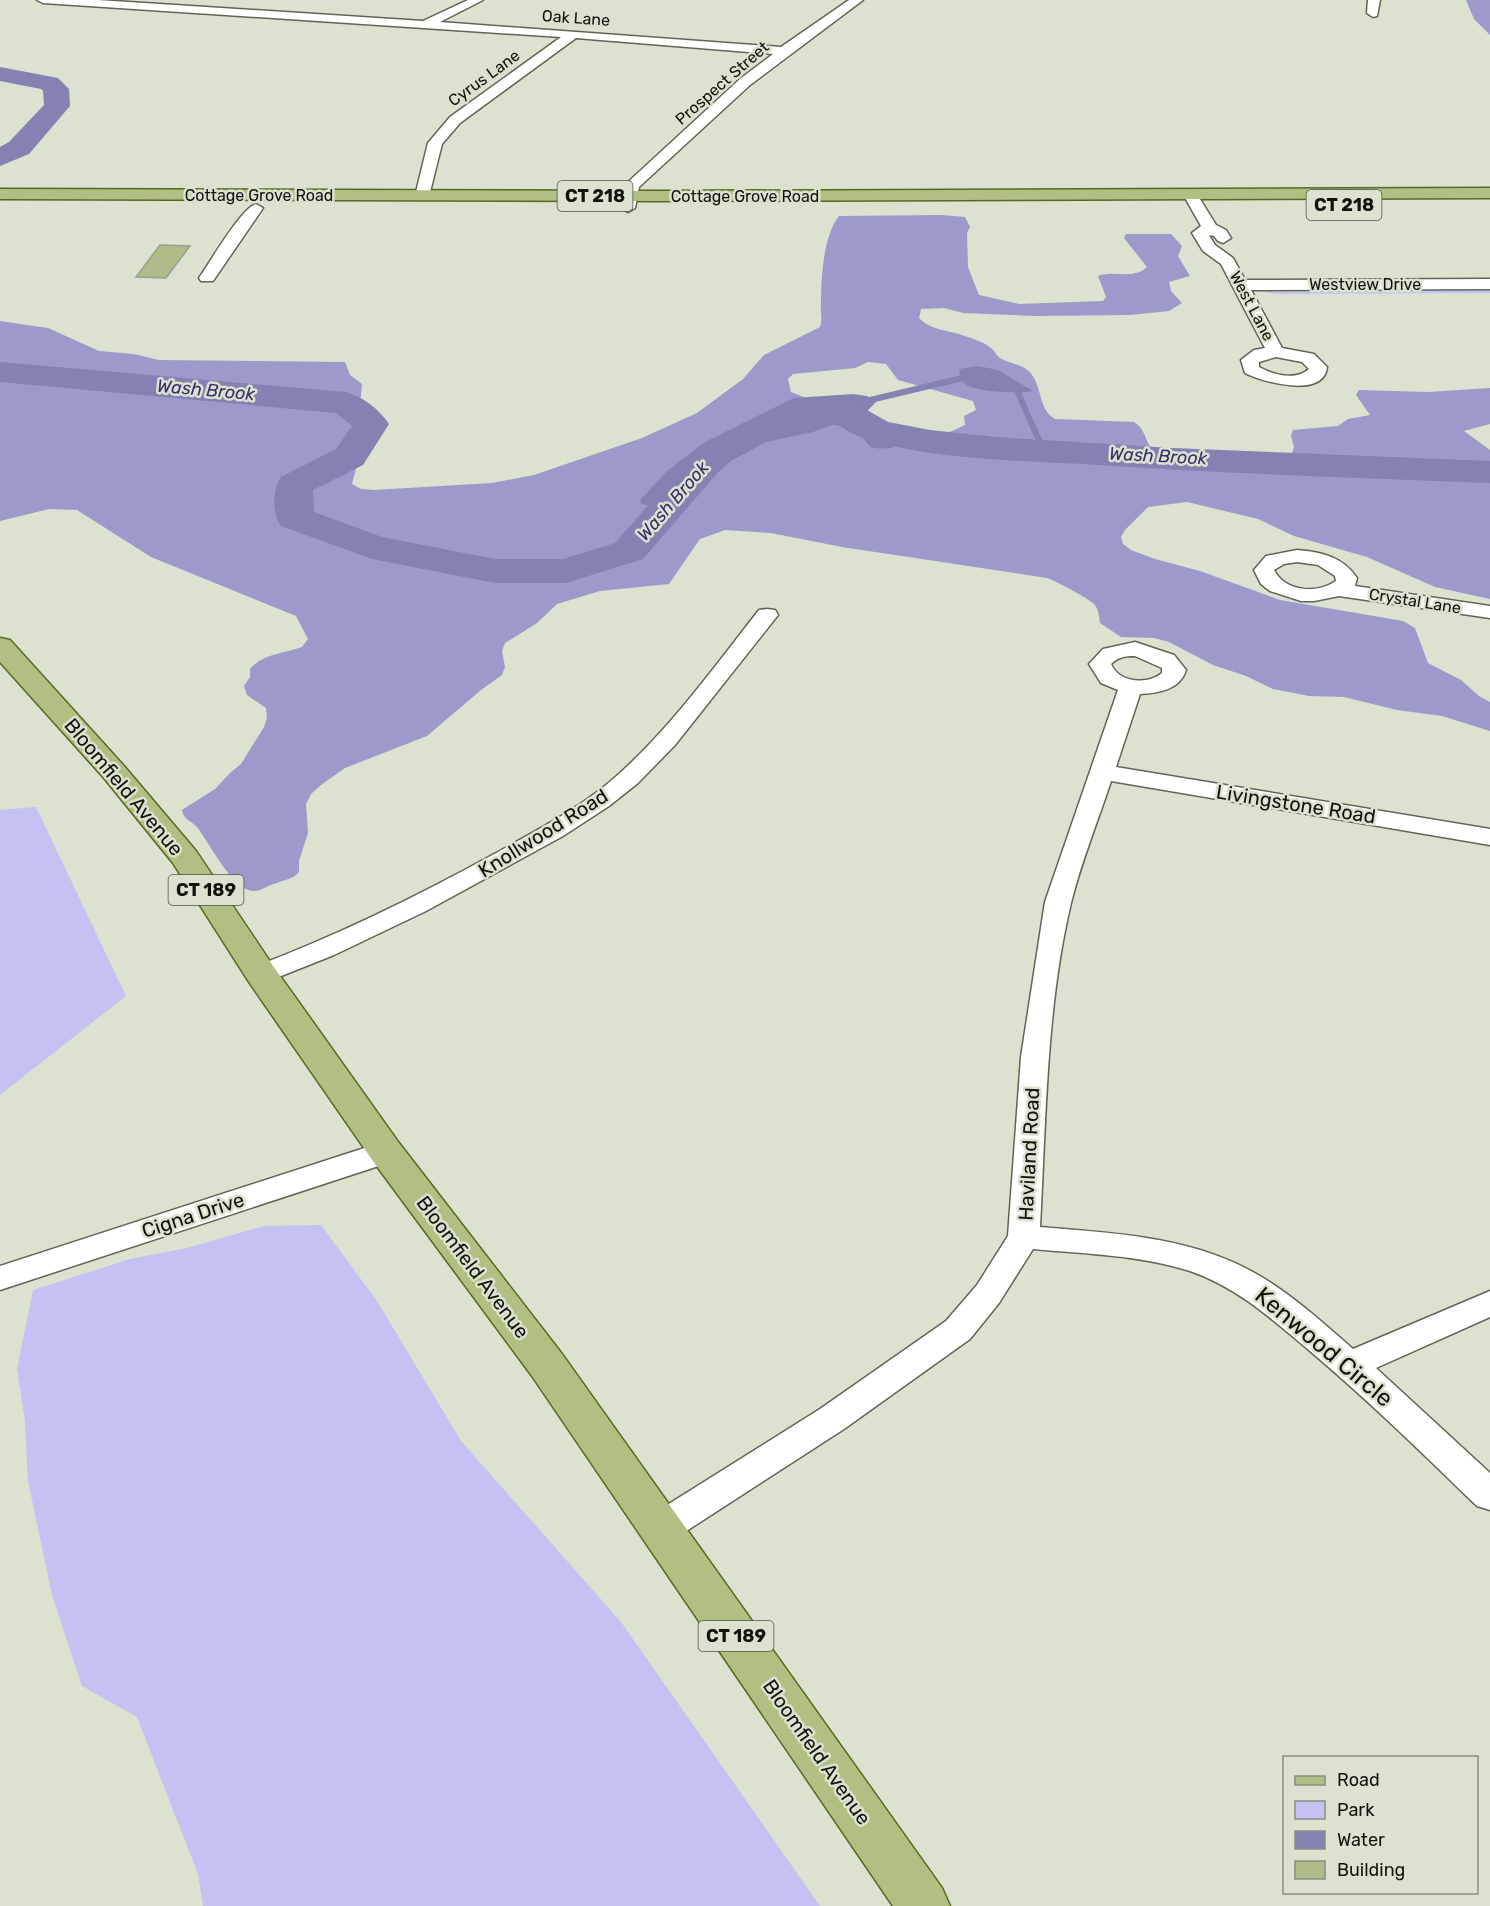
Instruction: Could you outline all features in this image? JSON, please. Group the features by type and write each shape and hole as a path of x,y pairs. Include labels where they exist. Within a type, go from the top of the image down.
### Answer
{"main road":[{"name":"Cottage Grove Road","path":"0,207 256,208 629,202 1194,200 1490,193"},
{"name":"Cottage Grove Road","path":"0,194 422,196 629,202"},
{"name":"Cottage Grove Road","path":"1194,200 1490,205"},
{"name":"Bloomfield Avenue","path":"0,646 114,772 185,858 261,974 386,1152 547,1365 924,1906"}],"street":[{"name":"Oak Lane","path":"43,0 573,34 784,51"},
{"path":"193,11 211,0"},
{"path":"400,24 452,0"},
{"path":"425,25 477,0"},
{"name":"Prospect Street","path":"629,202 633,186 650,168 745,82 784,51 857,0"},
{"name":"Cyrus Lane","path":"422,196 435,143 454,120 573,34"},
{"name":"West Lane","path":"1194,200 1210,228 1200,233 1209,248 1227,261 1276,352"},
{"path":"207,278 256,208"},
{"name":"Westview Drive","path":"1243,290 1490,284"},
{"name":"Westview Drive","path":"1243,290 1490,295"},
{"name":"Crystal Lane","path":"1340,590 1490,612"},
{"name":"Knollwood Road","path":"261,974 319,953 430,900 553,832 594,806 628,780 655,753 766,615"},
{"name":"Haviland Road","path":"661,1528 832,1419 958,1330 988,1294 1024,1237 1035,1056 1058,902 1131,686"},
{"name":"Livingstone Road","path":"1102,772 1490,837"},
{"name":"Cigna Drive","path":"0,1278 386,1152"},
{"name":"Kenwood Circle","path":"1024,1237 1158,1252 1194,1260 1225,1272 1274,1302 1350,1365 1490,1495"},
{"path":"1350,1365 1490,1303"}],"green space":[{"path":"1490,289 1490,293 1276,294 1263,292"},
{"path":"36,807 126,996 0,1095 0,810"},
{"path":"321,1225 377,1301 461,1441 621,1622 820,1906 203,1906 198,1874 137,1717 82,1686 52,1595 28,1481 25,1421 17,1369 33,1290 130,1259 187,1248 264,1226"}],"shaded area":[{"path":"1466,0 1490,0 1490,35 1474,19"},
{"path":"941,215 965,217 970,227 967,233 968,267 979,295 1019,304 1103,301 1106,297 1098,276 1136,273 1147,267 1124,238 1126,234 1171,234 1182,246 1178,256 1190,276 1169,282 1171,291 1182,303 1169,311 1130,315 1035,316 963,313 944,308 921,309 919,318 933,327 981,342 991,348 1000,358 1026,369 1032,374 1045,408 1055,419 1134,422 1141,428 1154,451 1227,456 1291,456 1294,447 1291,436 1293,430 1338,426 1348,419 1370,415 1356,395 1359,390 1428,392 1490,388 1490,424 1464,431 1490,450 1490,599 1435,587 1367,557 1294,536 1258,519 1187,502 1148,507 1121,537 1123,544 1131,550 1200,571 1280,600 1403,621 1415,628 1428,663 1461,680 1479,696 1490,702 1490,731 1442,716 1397,710 1344,697 1309,696 1273,689 1246,676 1213,665 1169,642 1154,638 1121,637 1100,623 1097,608 1091,601 1047,578 842,547 771,533 725,530 700,539 669,584 600,591 557,604 537,623 505,643 502,651 505,667 502,675 427,736 345,768 311,794 306,804 308,833 299,861 299,872 296,875 255,891 244,888 236,882 221,864 197,827 184,816 182,810 215,789 241,764 264,727 267,718 266,708 247,695 244,686 250,677 250,669 268,657 302,647 308,639 296,616 151,557 77,510 49,509 0,521 0,321 48,328 99,351 134,354 159,360 345,362 350,375 362,384 359,418 372,434 359,458 352,484 361,489 374,490 492,483 534,475 642,438 697,413 743,379 764,355 820,327 826,246 839,216","holes":["868,362 886,364 898,380 973,401 976,410 964,416 965,425 932,440 890,431 791,392 788,379 793,374 855,368"]}],"water":[{"path":"978,366 998,370 1033,391 989,391 965,384 959,369"},
{"path":"853,394 867,396 876,402 867,411 871,418 909,432 892,448 872,447 860,433 848,427 832,425 813,432 766,442 731,461 683,503 658,508 642,504 640,500 667,471 705,442 794,398"}],"building":[{"path":"160,245 190,246 166,278 136,277"}],"waterway":[{"name":"Wash Brook","path":"0,74 49,83 56,89 57,106 19,148 0,158"},
{"name":"Wash Brook","path":"0,372 346,403 371,424 350,457 294,485 295,518 372,547 495,571 566,571 629,551 715,455"},
{"path":"862,402 971,376"},
{"path":"1011,386 1016,388 1046,451"},
{"name":"Wash Brook","path":"840,410 877,431 930,441 996,448 1172,459 1490,472"}]}
